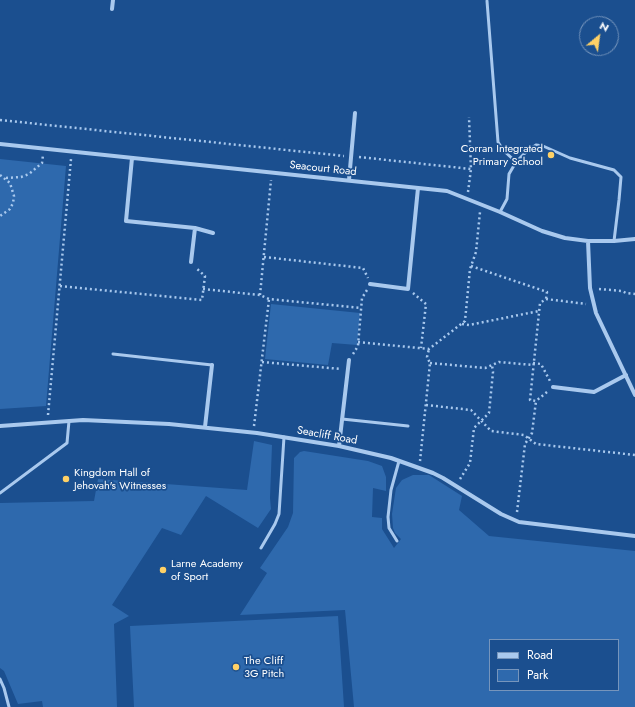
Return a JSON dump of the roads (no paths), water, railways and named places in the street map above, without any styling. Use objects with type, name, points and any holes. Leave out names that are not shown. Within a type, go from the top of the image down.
[{"type":"street","points":[[112,8],[113,0]]},
{"type":"street","points":[[349,180],[355,113]]},
{"type":"street","name":"Seacourt Road","points":[[0,144],[447,191],[467,198],[542,231],[565,238],[588,241],[635,239]]},
{"type":"street","points":[[132,158],[126,220],[195,228],[213,233]]},
{"type":"street","points":[[370,284],[408,289],[418,188]]},
{"type":"street","points":[[191,262],[195,228]]},
{"type":"street","points":[[588,241],[590,288],[594,305],[601,324],[635,395]]},
{"type":"street","points":[[339,446],[349,360]]},
{"type":"street","points":[[205,427],[212,365]]},
{"type":"street","points":[[553,387],[594,392],[626,375]]},
{"type":"street","name":"Seacliff Road","points":[[0,426],[83,420],[127,422],[254,432],[339,446],[399,461],[420,468],[443,478],[501,514],[527,524],[635,536]]},
{"type":"lane","points":[[487,1],[498,142],[503,150],[516,162]]},
{"type":"lane","points":[[500,212],[506,200],[509,174],[516,162],[536,145],[543,146],[570,158],[614,170],[620,176],[619,200],[614,241]]},
{"type":"lane","points":[[113,354],[212,365]]},
{"type":"lane","points":[[342,419],[408,426]]},
{"type":"lane","points":[[0,493],[66,443],[69,421]]},
{"type":"lane","points":[[261,548],[280,514],[284,437]]},
{"type":"lane","points":[[397,541],[389,528],[388,517],[391,490],[399,461]]},
{"type":"lane","points":[[0,679],[9,707]]},
{"type":"place","name":"Corran Integrated Primary School","points":[[551,155]]},
{"type":"place","name":"Kingdom Hall of Jehovah's Witnesses","points":[[66,479]]},
{"type":"place","name":"Larne Academy of Sport","points":[[163,570]]},
{"type":"place","name":"The Cliff 3G Pitch","points":[[236,667]]}]
